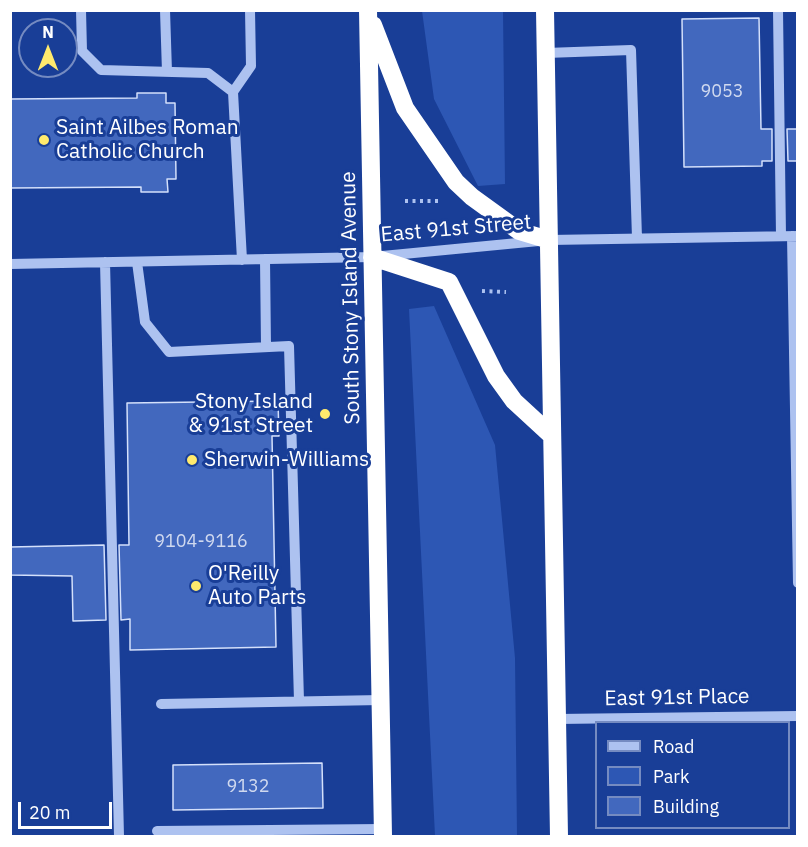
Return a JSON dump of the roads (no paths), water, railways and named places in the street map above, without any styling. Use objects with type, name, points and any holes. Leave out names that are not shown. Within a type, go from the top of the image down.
[{"type":"highway","points":[[545,10],[559,837]]},
{"type":"highway","points":[[369,13],[405,108],[456,182],[472,197],[519,231],[549,240]]},
{"type":"highway","name":"South Stony Island Avenue","points":[[369,13],[383,833]]},
{"type":"highway","points":[[372,257],[449,282],[496,376],[514,401],[552,436]]},
{"type":"street","points":[[81,10],[82,51],[101,70],[207,73],[233,92]]},
{"type":"street","points":[[165,10],[167,72]]},
{"type":"street","points":[[242,260],[233,92],[251,66],[250,10]]},
{"type":"street","points":[[778,10],[790,236],[798,583]]},
{"type":"street","points":[[546,54],[631,50],[637,238]]},
{"type":"street","name":"East 91st Street","points":[[10,264],[372,257],[549,240],[790,236]]},
{"type":"street","points":[[265,259],[267,347]]},
{"type":"street","points":[[105,262],[118,837]]},
{"type":"street","points":[[137,262],[145,322],[170,352],[290,346],[299,701]]},
{"type":"street","points":[[161,704],[381,700]]},
{"type":"street","name":"East 91st Place","points":[[557,719],[798,716]]},
{"type":"street","points":[[157,831],[383,833]]},
{"type":"place","name":"Saint Ailbes Roman Catholic Church","points":[[44,140]]},
{"type":"place","name":"Stony Island & 91st Street","points":[[325,414]]},
{"type":"place","name":"Sherwin-Williams","points":[[192,460]]},
{"type":"place","name":"O'Reilly Auto Parts","points":[[196,586]]}]
